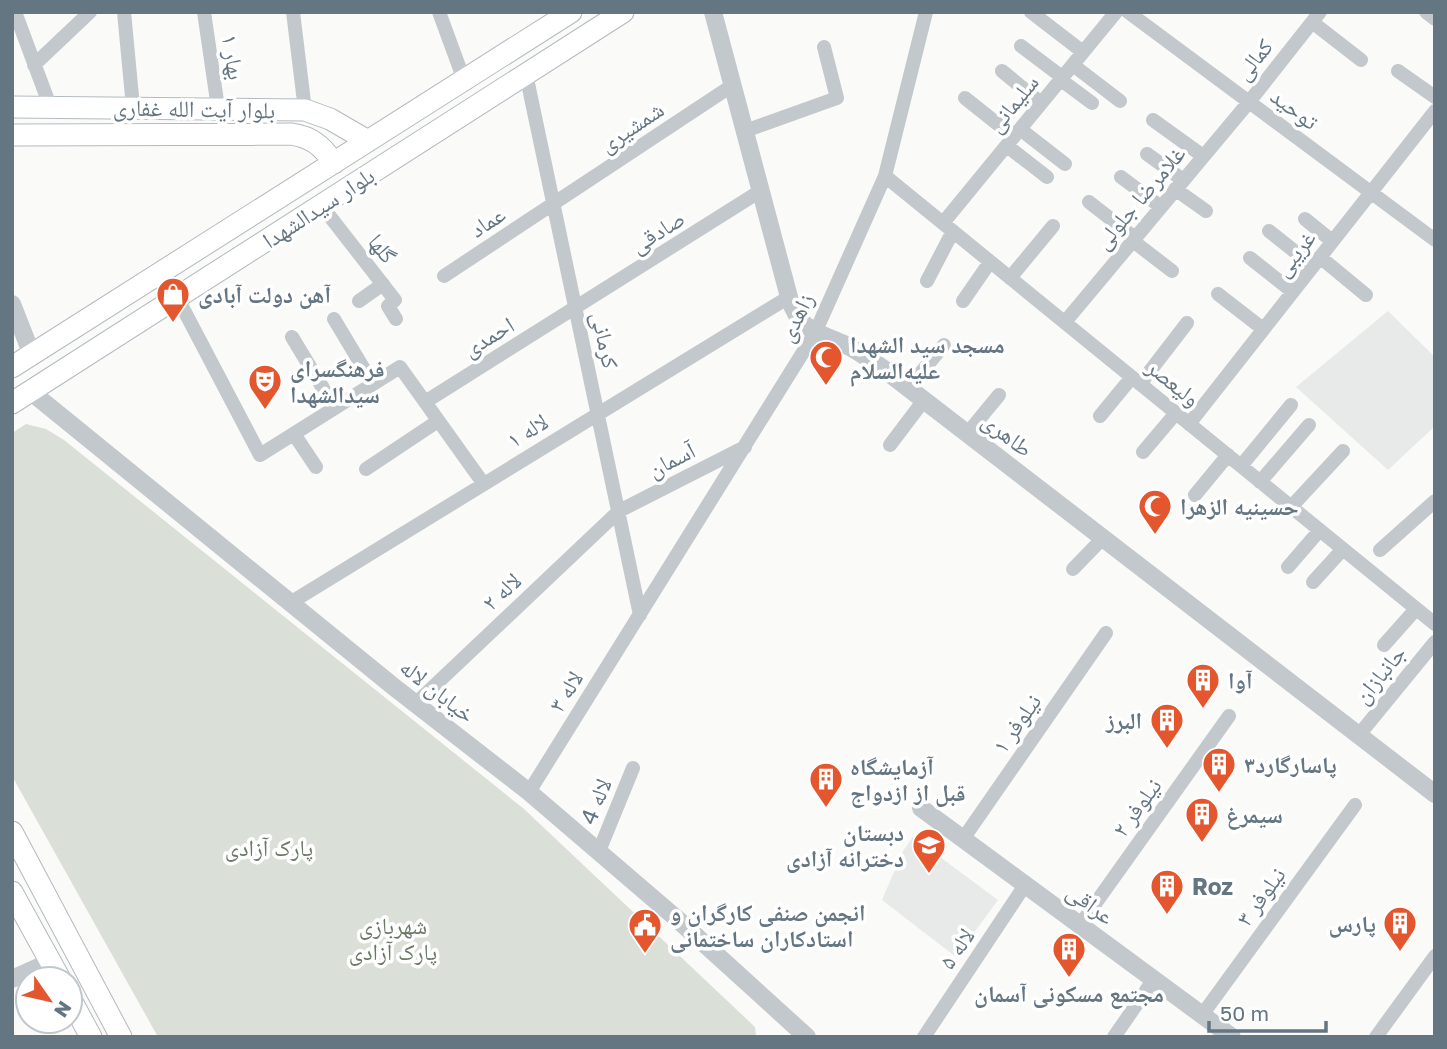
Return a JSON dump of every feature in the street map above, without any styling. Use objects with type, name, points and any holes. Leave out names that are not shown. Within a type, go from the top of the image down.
[{"type":"main road","name":"بلوار سیدالشهدا","points":[[21,397],[623,12]]},
{"type":"main road","name":"بلوار سیدالشهدا","points":[[12,367],[464,80],[561,15]]},
{"type":"main road","points":[[464,80],[474,108]]},
{"type":"main road","name":"بلوار آیت الله غفاری","points":[[12,107],[305,110],[330,119],[368,141]]},
{"type":"main road","points":[[218,108],[218,134]]},
{"type":"main road","name":"بلوار آیت الله غفاری","points":[[12,135],[291,134],[317,142],[334,163]]},
{"type":"main road","points":[[12,832],[121,1037]]},
{"type":"main road","points":[[12,892],[52,965]]},
{"type":"street","points":[[15,12],[50,106]]},
{"type":"street","points":[[34,65],[90,12]]},
{"type":"street","points":[[124,12],[134,107]]},
{"type":"street","name":"بهار ۱","points":[[204,12],[218,108]]},
{"type":"street","points":[[293,12],[305,110]]},
{"type":"street","points":[[439,12],[464,80]]},
{"type":"street","name":"طاهری","points":[[713,12],[789,297],[794,313],[800,321],[815,333],[864,355],[1435,794]]},
{"type":"street","name":"زاهدی","points":[[640,615],[815,333],[885,176],[926,12]]},
{"type":"street","points":[[1031,12],[1083,52]]},
{"type":"street","name":"سلیمانی","points":[[927,281],[948,227],[1014,137],[1116,12]]},
{"type":"street","name":"توحید","points":[[1128,12],[1435,240]]},
{"type":"street","points":[[1426,12],[1435,19]]},
{"type":"street","points":[[1316,17],[1361,60]]},
{"type":"street","name":"کمالی","points":[[1249,102],[1316,17]]},
{"type":"street","points":[[1021,46],[1092,103]]},
{"type":"street","points":[[746,131],[837,98],[824,47]]},
{"type":"street","points":[[1073,65],[1120,101]]},
{"type":"street","points":[[1002,71],[1041,103]]},
{"type":"street","points":[[1398,71],[1435,97]]},
{"type":"street","name":"کرمانی","points":[[526,74],[640,615]]},
{"type":"street","name":"شمشیری","points":[[554,205],[733,85]]},
{"type":"street","points":[[965,98],[1014,137],[1065,164]]},
{"type":"street","name":"غلامرضا جلولی","points":[[1065,322],[1249,102]]},
{"type":"street","name":"غریبی","points":[[1189,424],[1435,111]]},
{"type":"street","points":[[1153,120],[1203,156]]},
{"type":"street","points":[[1014,137],[1047,177]]},
{"type":"street","points":[[1147,154],[1206,211]]},
{"type":"street","name":"ولیعصر","points":[[885,176],[1435,624]]},
{"type":"street","points":[[1121,177],[1161,207]]},
{"type":"street","name":"صادقی","points":[[576,309],[762,190]]},
{"type":"street","points":[[1089,202],[1172,271]]},
{"type":"street","name":"گلها","points":[[321,205],[395,300],[388,306],[396,319]]},
{"type":"street","name":"عماد","points":[[444,276],[554,205]]},
{"type":"street","points":[[1305,219],[1332,242]]},
{"type":"street","points":[[1010,278],[1053,226]]},
{"type":"street","points":[[1269,231],[1366,295]]},
{"type":"street","points":[[1250,258],[1293,292]]},
{"type":"street","points":[[963,301],[990,261]]},
{"type":"street","points":[[359,301],[383,284]]},
{"type":"street","points":[[1218,294],[1263,329]]},
{"type":"street","points":[[177,297],[260,456],[400,368],[483,484]]},
{"type":"street","name":"لاله ۱","points":[[290,603],[789,297]]},
{"type":"street","points":[[12,304],[32,355]]},
{"type":"street","name":"احمدی","points":[[425,402],[576,309]]},
{"type":"street","points":[[334,319],[373,384]]},
{"type":"street","points":[[1100,416],[1186,323]]},
{"type":"street","points":[[292,337],[335,408]]},
{"type":"street","points":[[908,388],[944,345]]},
{"type":"street","points":[[967,433],[999,395]]},
{"type":"street","name":"خیابان لاله","points":[[21,397],[290,603],[529,792],[807,1037]]},
{"type":"street","points":[[890,444],[923,400]]},
{"type":"street","points":[[1241,466],[1291,405]]},
{"type":"street","points":[[1143,452],[1176,413]]},
{"type":"street","points":[[366,469],[438,421]]},
{"type":"street","points":[[1260,482],[1310,425]]},
{"type":"street","points":[[294,434],[316,467]]},
{"type":"street","name":"آسمان","points":[[618,512],[745,447]]},
{"type":"street","points":[[1291,507],[1343,451]]},
{"type":"street","points":[[1195,495],[1228,455]]},
{"type":"street","points":[[1380,550],[1435,501]]},
{"type":"street","name":"لاله ۲","points":[[415,704],[618,512]]},
{"type":"street","points":[[1288,566],[1320,530]]},
{"type":"street","points":[[1073,569],[1103,538]]},
{"type":"street","points":[[1313,582],[1343,549]]},
{"type":"street","points":[[1384,645],[1416,609]]},
{"type":"street","name":"لاله ۳","points":[[529,792],[640,615]]},
{"type":"street","name":"نیلوفر ۱","points":[[963,839],[1107,633]]},
{"type":"street","name":"جانبازان","points":[[1358,736],[1435,642]]},
{"type":"street","name":"نیلوفر ۲","points":[[1080,925],[1230,716]]},
{"type":"street","name":"لاله 4","points":[[599,851],[634,768]]},
{"type":"street","name":"نیلوفر ۳","points":[[1202,1015],[1355,804]]},
{"type":"street","name":"عراقی","points":[[921,808],[1232,1037]]},
{"type":"street","name":"لاله ۵","points":[[924,1037],[1026,885]]},
{"type":"street","points":[[1376,1037],[1435,956]]},
{"type":"street","points":[[1114,1037],[1154,979]]},
{"type":"shaded area","points":[[1388,311],[1435,357],[1435,426],[1388,470],[1296,387]]},
{"type":"shaded area","name":"دبستان دخترانه آزادی","points":[[913,837],[998,900],[956,957],[882,900],[903,851]]},
{"type":"green space","name":"پارک آزادی","points":[[26,424],[46,429],[64,440],[524,809],[755,1027],[756,1037],[158,1037],[12,776],[12,433]]},
{"type":"place","name":"آهن دولت آبادی","points":[[173,324]]},
{"type":"place","name":"مسجد سید الشهدا علیه‌السلام","points":[[826,387]]},
{"type":"place","name":"فرهنگسرای سیدالشهدا","points":[[265,411]]},
{"type":"place","name":"حسینیه الزهرا","points":[[1155,536]]},
{"type":"place","name":"آوا","points":[[1203,710]]},
{"type":"place","name":"البرز","points":[[1167,750]]},
{"type":"place","name":"پاسارگارد۳","points":[[1219,794]]},
{"type":"place","name":"آزمایشگاه قبل از ازدواج","points":[[826,809]]},
{"type":"place","name":"سیمرغ","points":[[1202,844]]},
{"type":"place","name":"دبستان دخترانه آزادی","points":[[929,875]]},
{"type":"place","name":"Roz","points":[[1167,916]]},
{"type":"place","name":"پارس","points":[[1400,953]]},
{"type":"place","name":"انجمن صنفی کارگران و استادکاران ساختمانی","points":[[645,955]]},
{"type":"place","name":"مجتمع مسکونی آسمان","points":[[1069,979]]},
{"type":"park label","name":"شهربازی پارک آزادی","points":[[393,938]]}]
